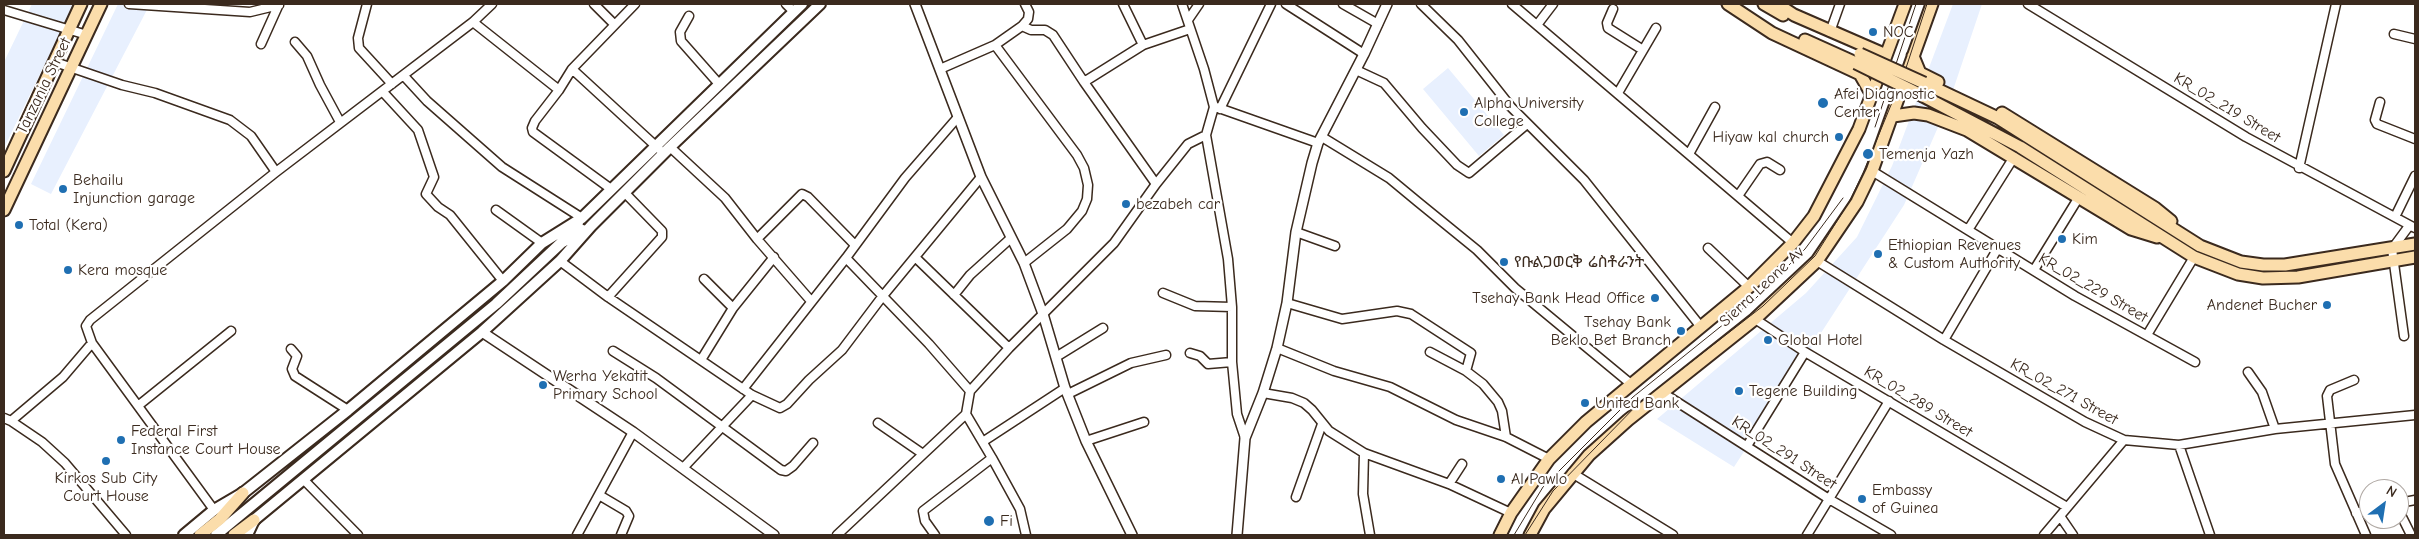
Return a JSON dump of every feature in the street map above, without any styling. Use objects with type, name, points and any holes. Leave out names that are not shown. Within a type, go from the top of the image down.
[{"type":"main road","name":"Tanzania Street","points":[[4,171],[81,4]]},
{"type":"main road","name":"Tanzania Street","points":[[4,210],[37,136],[102,4]]},
{"type":"main road","points":[[216,535],[496,304],[561,243],[582,218],[718,84],[790,8],[802,4]]},
{"type":"main road","points":[[234,535],[482,332],[560,261],[591,226],[667,150],[820,4]]},
{"type":"main road","points":[[1728,4],[1772,33],[1860,74],[1872,95]]},
{"type":"main road","points":[[1741,4],[1775,26],[1924,83],[1998,118],[2200,246],[2226,256],[2263,265],[2312,262],[2415,244]]},
{"type":"main road","points":[[1764,4],[1922,96],[2020,148],[2194,257],[2238,274],[2263,278],[2298,277],[2415,257]]},
{"type":"main road","points":[[1777,4],[1794,15],[1886,56]]},
{"type":"main road","name":"Sierra Leone Av","points":[[1500,535],[1511,513],[1549,459],[1586,422],[1749,287],[1793,243],[1814,216],[1831,188],[1860,129],[1905,4]]},
{"type":"main road","name":"Sierra Leone Av","points":[[1530,535],[1544,509],[1572,473],[1607,438],[1755,320],[1817,261],[1857,202],[1872,170],[1932,4]]},
{"type":"main road","points":[[1913,56],[1920,73],[2014,120],[2155,208],[2166,216],[2179,233]]},
{"type":"main road","points":[[1893,116],[1928,115],[1977,135],[2131,229],[2163,238]]},
{"type":"main road","points":[[184,535],[214,510],[243,493],[348,410],[503,281],[542,243],[582,218]]},
{"type":"main road","points":[[561,243],[591,226]]},
{"type":"main road","points":[[200,535],[220,519],[243,493]]},
{"type":"main road","points":[[247,535],[254,520]]},
{"type":"street","points":[[129,4],[250,12],[279,4]]},
{"type":"street","points":[[260,44],[279,4]]},
{"type":"street","points":[[367,4],[358,38],[359,48],[392,84]]},
{"type":"street","points":[[214,510],[92,343],[86,326],[90,320],[276,172],[474,22],[492,4]]},
{"type":"street","points":[[594,4],[614,24]]},
{"type":"street","points":[[611,189],[533,132],[532,128],[535,121],[560,90],[572,69],[635,4]]},
{"type":"street","points":[[915,4],[982,176],[1024,263],[1043,314],[1066,391],[1086,441],[1132,535]]},
{"type":"street","points":[[940,69],[995,45],[1022,26],[1029,12],[1026,4]]},
{"type":"street","points":[[1123,4],[1143,46]]},
{"type":"street","points":[[1182,4],[1217,108]]},
{"type":"street","points":[[1188,20],[1199,4]]},
{"type":"street","points":[[1245,438],[1237,414],[1232,362],[1232,307],[1228,258],[1206,134],[1217,108],[1271,4]]},
{"type":"street","points":[[1286,4],[1364,54]]},
{"type":"street","points":[[1343,4],[1378,24]]},
{"type":"street","points":[[1237,535],[1245,438],[1263,393],[1277,348],[1287,303],[1296,232],[1320,140],[1387,4]]},
{"type":"street","points":[[1421,4],[1458,40],[1527,124],[1584,180],[1700,327]]},
{"type":"street","points":[[1512,4],[1793,243]]},
{"type":"street","points":[[1537,25],[1553,4]]},
{"type":"street","points":[[1830,32],[1840,4]]},
{"type":"street","name":"KR_02_219 Street","points":[[2028,4],[2299,168],[2412,227]]},
{"type":"street","points":[[2299,168],[2336,4]]},
{"type":"street","points":[[1613,9],[1608,28],[1643,50]]},
{"type":"street","points":[[4,10],[87,35]]},
{"type":"street","points":[[689,16],[680,32],[681,41],[718,84]]},
{"type":"street","points":[[474,22],[560,90]]},
{"type":"street","points":[[1022,26],[1032,30],[1045,30],[1053,35],[1156,184]]},
{"type":"street","points":[[1618,94],[1656,28]]},
{"type":"street","points":[[1084,82],[1143,46],[1190,29]]},
{"type":"street","points":[[2394,34],[2415,39]]},
{"type":"street","points":[[295,42],[307,56],[340,122]]},
{"type":"street","points":[[995,45],[1077,155],[1084,168],[1088,185],[1087,199],[1082,210],[1072,223],[1024,263]]},
{"type":"street","points":[[55,62],[122,85],[155,93],[230,120],[251,136],[276,172]]},
{"type":"street","points":[[572,69],[655,145],[667,150],[724,198],[811,301]]},
{"type":"street","points":[[1356,70],[1384,83],[1434,140],[1457,164],[1469,173],[1527,124]]},
{"type":"street","points":[[404,76],[427,101],[502,167],[582,218]]},
{"type":"street","points":[[383,92],[418,130],[434,177],[426,194],[438,207],[450,215],[503,281]]},
{"type":"street","points":[[2380,102],[2375,120],[2376,124],[2415,139]]},
{"type":"street","points":[[1689,154],[1715,107]]},
{"type":"street","points":[[1217,108],[1320,140],[1359,159],[1403,190],[1477,250],[1516,288],[1631,384]]},
{"type":"street","points":[[743,389],[846,258],[854,244],[910,172],[958,117]]},
{"type":"street","points":[[837,535],[966,414],[970,391],[1009,348],[1114,243],[1156,184],[1188,144],[1206,134]]},
{"type":"street","points":[[1968,230],[2014,157]]},
{"type":"street","points":[[1738,196],[1760,164],[1768,162],[1780,170]]},
{"type":"street","name":"KR_02_229 Street","points":[[1872,170],[2034,270],[2195,362]]},
{"type":"street","points":[[560,261],[608,298],[752,396],[780,408],[787,404],[809,380],[842,350],[882,297],[982,176]]},
{"type":"street","points":[[2395,217],[2415,176]]},
{"type":"street","points":[[608,298],[662,237],[662,231],[625,193]]},
{"type":"street","points":[[757,239],[802,194],[808,197],[854,244]]},
{"type":"street","points":[[2034,270],[2079,197]]},
{"type":"street","points":[[496,210],[542,243]]},
{"type":"street","points":[[2404,336],[2392,248],[2412,227]]},
{"type":"street","points":[[1296,232],[1335,246]]},
{"type":"street","points":[[954,294],[970,276],[1011,238]]},
{"type":"street","points":[[1708,248],[1749,287]]},
{"type":"street","points":[[1944,340],[1998,248]]},
{"type":"street","points":[[700,360],[733,308],[774,257]]},
{"type":"street","points":[[2147,335],[2194,257]]},
{"type":"street","points":[[846,258],[970,391]]},
{"type":"street","points":[[916,258],[1009,348]]},
{"type":"street","name":"KR_02_271 Street","points":[[1817,261],[1944,340],[2085,422],[2124,440],[2180,445],[2274,429],[2415,415]]},
{"type":"street","points":[[704,279],[733,308]]},
{"type":"street","points":[[1162,293],[1204,308],[1232,307]]},
{"type":"street","points":[[1287,303],[1342,319],[1404,311],[1468,349],[1472,357],[1466,371]]},
{"type":"street","name":"KR_02_289 Street","points":[[1755,320],[1805,352],[2067,507]]},
{"type":"street","points":[[1056,357],[1103,328]]},
{"type":"street","points":[[138,404],[231,331]]},
{"type":"street","points":[[482,332],[684,467],[774,535]]},
{"type":"street","points":[[92,343],[63,377],[8,419],[42,442],[65,463],[126,535]]},
{"type":"street","points":[[1277,348],[1334,371],[1390,387],[1476,429],[1506,437],[1549,459]]},
{"type":"street","points":[[291,349],[297,356],[292,369],[294,376],[348,410]]},
{"type":"street","points":[[613,350],[656,378],[781,470],[786,471],[793,466],[812,443]]},
{"type":"street","points":[[1430,352],[1466,371],[1483,384],[1498,402],[1502,411],[1506,437]]},
{"type":"street","points":[[1747,446],[1805,352]]},
{"type":"street","points":[[1190,353],[1200,356],[1208,364],[1232,362]]},
{"type":"street","points":[[984,441],[1066,391],[1132,363],[1166,355]]},
{"type":"street","points":[[2248,372],[2262,392],[2274,429]]},
{"type":"street","points":[[2354,380],[2328,392],[2329,423],[2335,464],[2366,535]]},
{"type":"street","name":"KR_02_291 Street","points":[[1663,392],[1829,499],[1891,535]]},
{"type":"street","points":[[1263,393],[1292,398],[1304,403],[1312,410],[1322,424],[1338,438],[1364,453],[1450,484],[1511,513]]},
{"type":"street","points":[[684,467],[752,396]]},
{"type":"street","points":[[1807,535],[1889,401]]},
{"type":"street","points":[[966,414],[984,441],[1020,509],[1026,535]]},
{"type":"street","points":[[1086,441],[1144,422]]},
{"type":"street","points":[[878,423],[923,454]]},
{"type":"street","points":[[1296,497],[1322,424]]},
{"type":"street","points":[[577,535],[633,432]]},
{"type":"street","points":[[2044,535],[2124,440]]},
{"type":"street","points":[[2180,445],[2210,535]]},
{"type":"street","points":[[1364,453],[1363,494],[1370,535]]},
{"type":"street","points":[[935,535],[924,521],[923,511],[992,458]]},
{"type":"street","points":[[1450,484],[1462,464]]},
{"type":"street","points":[[1572,473],[1673,535]]},
{"type":"street","points":[[303,479],[358,535]]},
{"type":"street","points":[[599,495],[626,511],[629,516],[621,535]]},
{"type":"street","points":[[2060,516],[2073,535]]},
{"type":"shaded area","points":[[32,4],[74,4],[4,148],[4,62]]},
{"type":"shaded area","points":[[118,4],[150,4],[51,194],[31,184]]},
{"type":"shaded area","points":[[1953,4],[1982,4],[1949,102],[1904,205],[1734,467],[1657,419],[1806,293],[1857,237],[1892,166]]},
{"type":"shaded area","name":"Alpha University College","points":[[1448,68],[1504,135],[1479,156],[1423,89]]},
{"type":"tram line","points":[[1875,127],[1916,4]]},
{"type":"tram line","points":[[1525,535],[1553,491],[1641,401],[1763,306],[1815,256],[1849,202],[1863,173],[1905,71],[1927,4]]},
{"type":"tram line","points":[[1514,535],[1543,487],[1633,397],[1755,299],[1805,249],[1843,198]]},
{"type":"place","name":"NOC","points":[[1873,32]]},
{"type":"place","name":"Afei Diagnostic Center","points":[[1823,103]]},
{"type":"place","name":"Alpha University College","points":[[1464,112]]},
{"type":"place","name":"Hiyaw kal church","points":[[1839,137]]},
{"type":"place","name":"Temenja Yazh","points":[[1868,154]]},
{"type":"place","name":"Behailu Injunction garage","points":[[63,189]]},
{"type":"place","name":"bezabeh car","points":[[1126,204]]},
{"type":"place","name":"Total (Kera)","points":[[19,225]]},
{"type":"place","name":"Kim","points":[[2062,239]]},
{"type":"place","name":"Ethiopian Revenues & Custom Authority","points":[[1878,254]]},
{"type":"place","name":"የቡልጋወርቅ ሬስቶራንት","points":[[1504,262]]},
{"type":"place","name":"Kera mosque","points":[[68,270]]},
{"type":"place","name":"Tsehay Bank Head Office","points":[[1655,298]]},
{"type":"place","name":"Andenet Bucher","points":[[2327,305]]},
{"type":"place","name":"Tsehay Bank Beklo Bet Branch","points":[[1681,331]]},
{"type":"place","name":"Global Hotel","points":[[1768,340]]},
{"type":"place","name":"Werha Yekatit Primary School","points":[[543,385]]},
{"type":"place","name":"Tegene Building","points":[[1739,391]]},
{"type":"place","name":"United Bank","points":[[1585,403]]},
{"type":"place","name":"Federal First Instance Court House","points":[[121,440]]},
{"type":"place","name":"Kirkos Sub City Court House","points":[[106,461]]},
{"type":"place","name":"Al Pawlo","points":[[1501,479]]},
{"type":"place","name":"Embassy of Guinea","points":[[1862,499]]},
{"type":"place","name":"Fi","points":[[989,521]]}]
